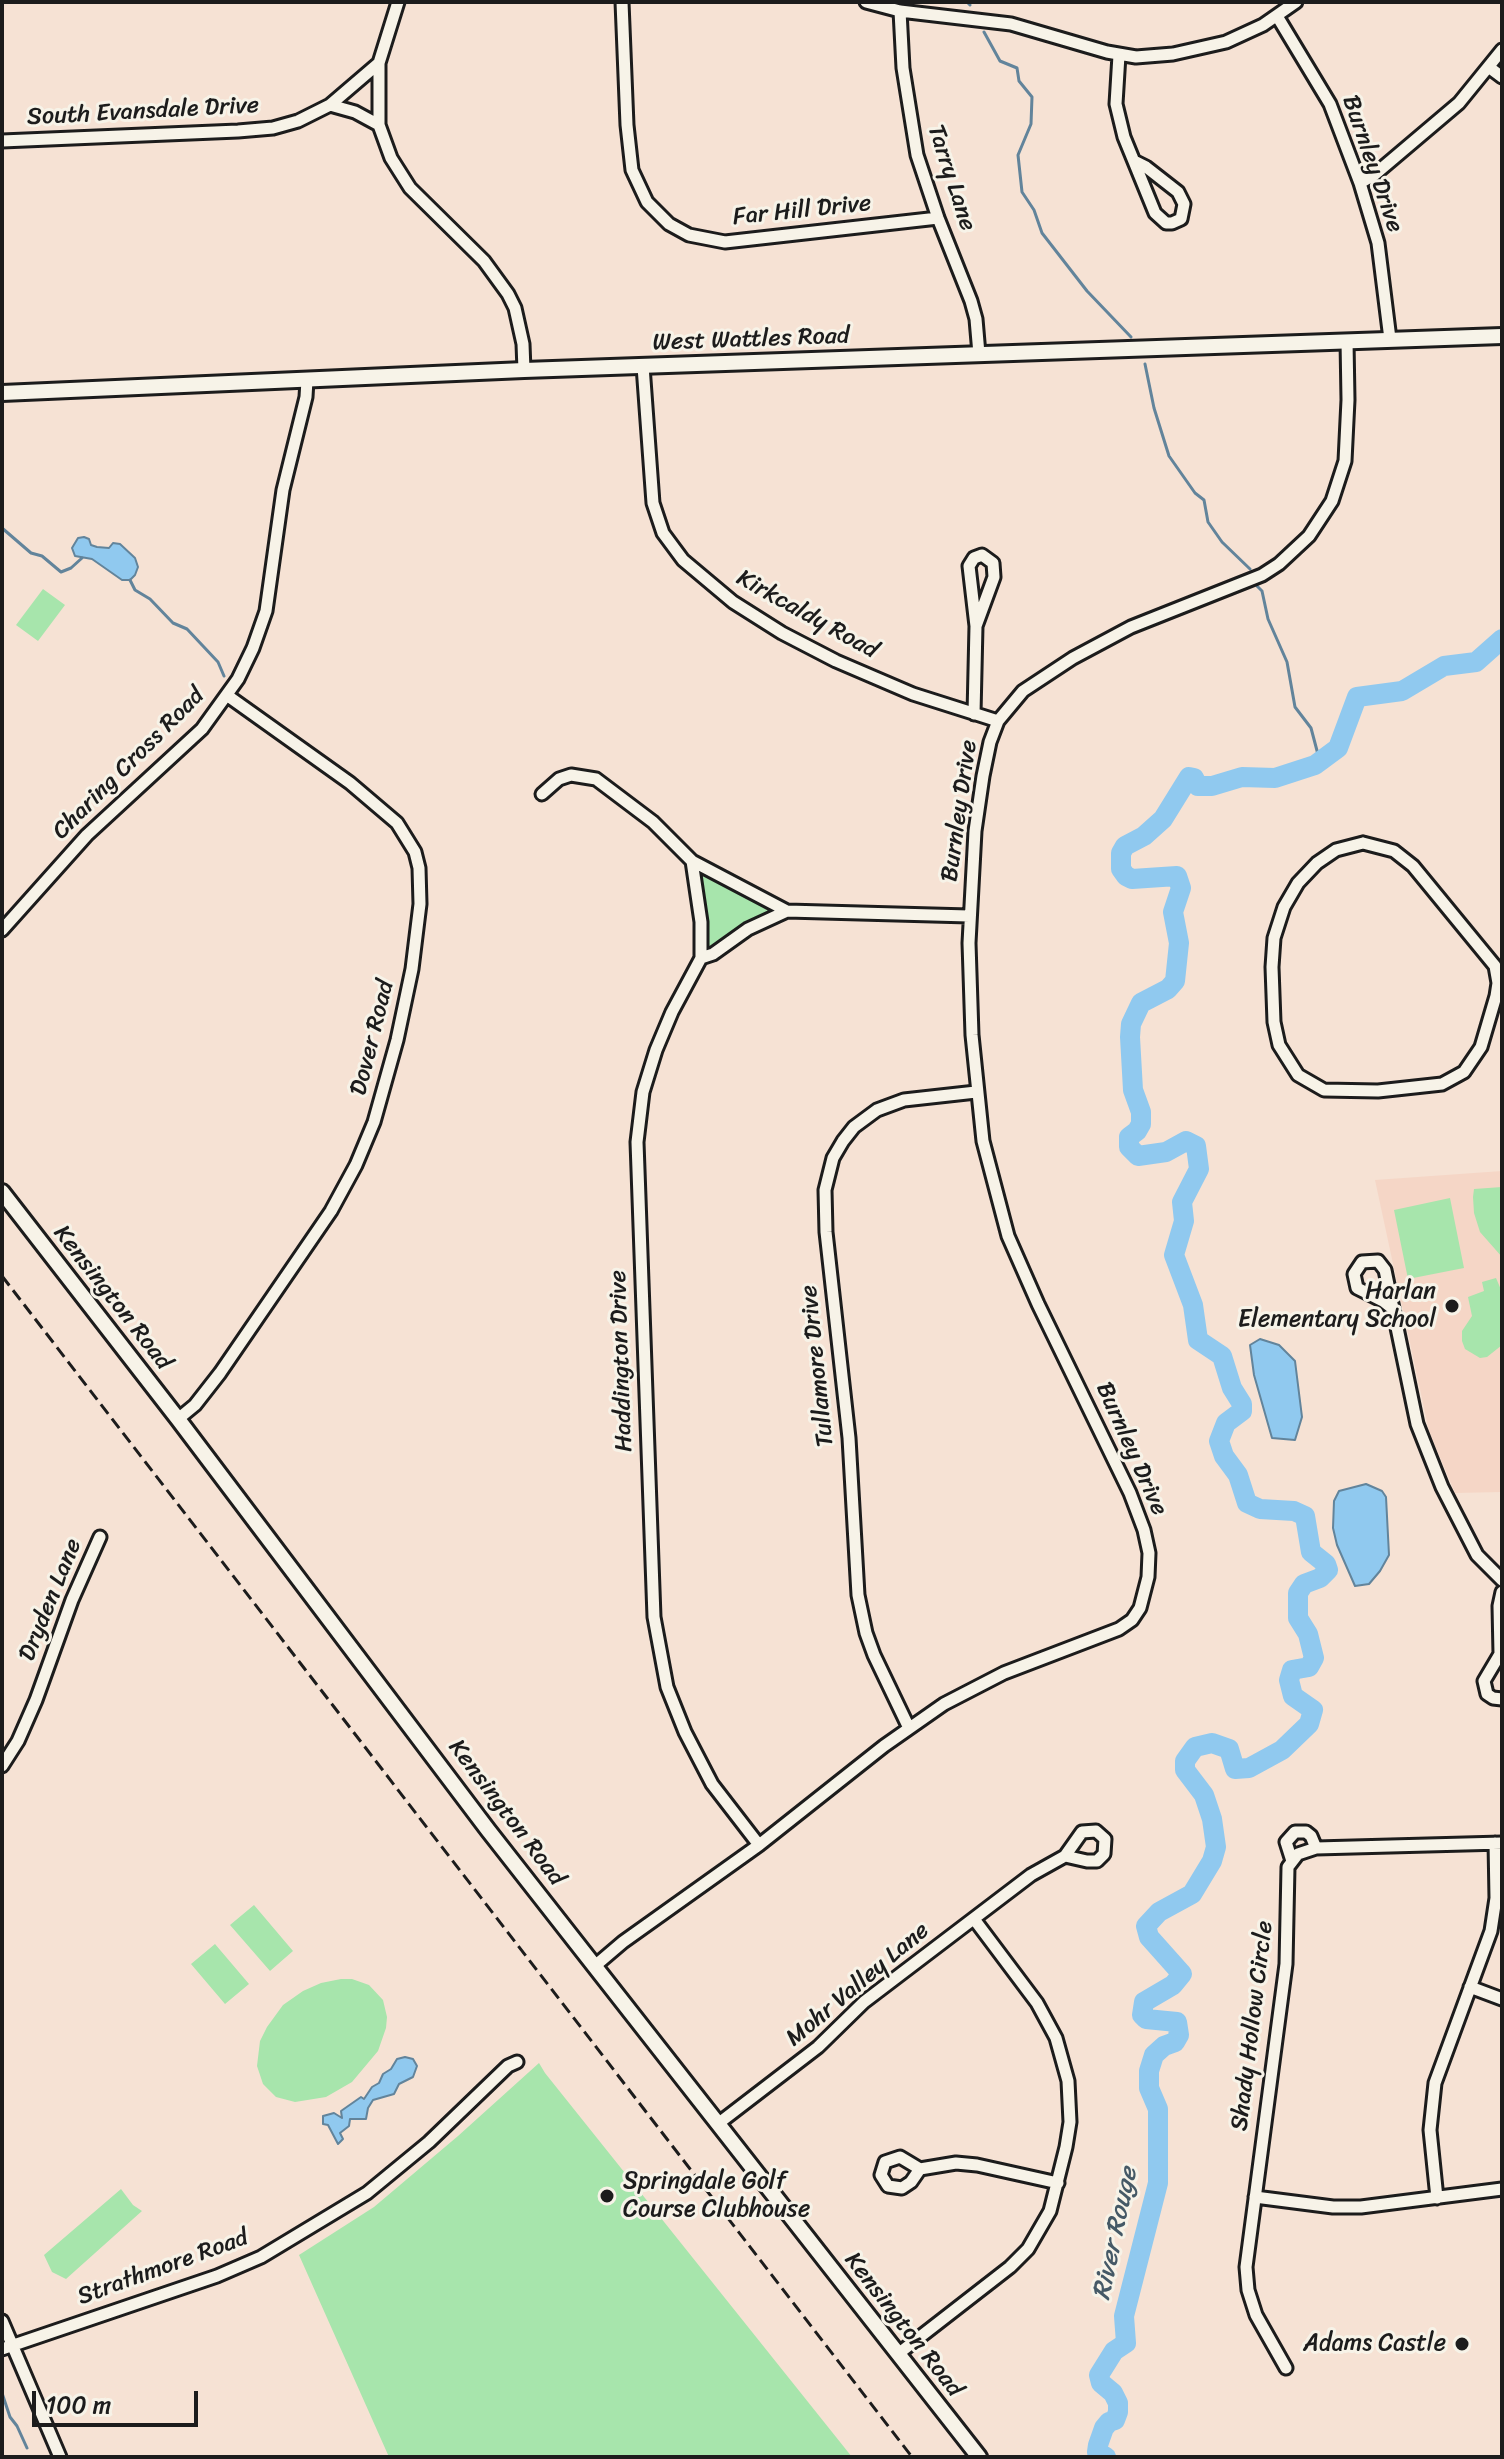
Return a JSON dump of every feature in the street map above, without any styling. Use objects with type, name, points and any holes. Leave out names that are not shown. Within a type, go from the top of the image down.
[{"type":"street","points":[[398,2],[379,63],[379,125],[391,158],[410,188],[500,281],[515,308],[523,344],[524,370]]},
{"type":"street","name":"Far Hill Drive","points":[[622,2],[632,170],[647,202],[669,224],[689,235],[725,242],[938,218]]},
{"type":"street","points":[[866,2],[900,11],[1011,24],[1119,55],[1155,56],[1190,51],[1237,37],[1296,2]]},
{"type":"street","name":"Tarry Lane","points":[[900,11],[903,68],[920,167],[971,301],[979,354]]},
{"type":"street","name":"Burnley Drive","points":[[1277,16],[1330,104],[1360,183],[1378,243],[1390,339]]},
{"type":"street","points":[[1360,183],[1374,175],[1459,103],[1502,50]]},
{"type":"street","points":[[1119,55],[1116,104],[1124,137],[1155,213],[1166,223],[1181,219],[1184,204],[1178,192],[1134,161]]},
{"type":"street","points":[[330,105],[379,63]]},
{"type":"street","points":[[1490,68],[1502,77]]},
{"type":"street","points":[[330,105],[355,112],[379,125]]},
{"type":"street","name":"South Evansdale Drive","points":[[2,141],[256,130],[289,124],[330,105]]},
{"type":"street","name":"West Wattles Road","points":[[2,393],[524,370],[1502,336]]},
{"type":"street","name":"Burnley Drive","points":[[596,1965],[944,1704],[1004,1673],[1119,1629],[1132,1620],[1140,1608],[1148,1577],[1149,1553],[1144,1530],[1130,1493],[1008,1236],[983,1141],[976,1092],[969,983],[969,916],[975,831],[983,776],[998,721],[1023,691],[1073,658],[1143,621],[1262,575],[1309,536],[1332,501],[1345,461],[1347,341]]},
{"type":"street","name":"Kirkcaldy Road","points":[[643,366],[653,503],[663,533],[683,560],[726,597],[801,643],[887,683],[974,714]]},
{"type":"street","name":"Charing Cross Road","points":[[2,930],[70,853],[192,738],[228,696],[253,648],[266,611],[283,490],[306,397],[307,380]]},
{"type":"street","points":[[974,714],[976,626],[969,566],[974,558],[982,555],[993,563],[994,577],[976,626]]},
{"type":"street","name":"Dover Road","points":[[178,1419],[195,1405],[220,1373],[331,1211],[356,1165],[374,1122],[392,1063],[410,984],[420,904],[419,868],[415,852],[397,823],[350,783],[228,696]]},
{"type":"street","name":"Burnley Drive","points":[[974,714],[998,721]]},
{"type":"street","points":[[542,794],[559,779],[571,775],[596,779],[653,822],[692,861],[787,911],[969,916]]},
{"type":"street","points":[[1355,844],[1372,844],[1394,851],[1404,858],[1498,965],[1496,996],[1481,1047],[1464,1072],[1442,1084],[1378,1091],[1324,1090],[1298,1075],[1279,1045],[1274,1022],[1272,967],[1278,923],[1289,895],[1298,883],[1317,863],[1336,850],[1355,844]]},
{"type":"street","name":"Haddington Drive","points":[[692,861],[701,922],[701,958],[662,1034],[639,1114],[638,1201],[654,1617],[667,1687],[685,1732],[712,1784],[759,1845]]},
{"type":"street","points":[[701,958],[713,954],[748,929],[787,911]]},
{"type":"street","name":"Tullamore Drive","points":[[909,1728],[881,1673],[859,1604],[849,1438],[826,1232],[825,1190],[833,1158],[843,1141],[854,1127],[877,1110],[904,1100],[976,1092]]},
{"type":"street","name":"Kensington Road","points":[[2,1192],[178,1419],[488,1830],[979,2457]]},
{"type":"street","points":[[1393,1309],[1357,1288],[1354,1274],[1362,1262],[1372,1260],[1382,1264],[1393,1309],[1421,1439],[1469,1541],[1485,1565],[1502,1580]]},
{"type":"street","name":"Dryden Lane","points":[[2,1766],[18,1741],[36,1700],[72,1600],[100,1537]]},
{"type":"street","points":[[1502,1592],[1499,1617],[1501,1655],[1484,1681],[1487,1694],[1502,1699]]},
{"type":"street","name":"Shady Hollow Circle","points":[[1286,2368],[1260,2323],[1248,2290],[1246,2267],[1286,1964],[1289,1915],[1286,1878],[1292,1861],[1286,1842],[1295,1832],[1306,1832],[1316,1848]]},
{"type":"street","points":[[1292,1861],[1308,1849],[1316,1848],[1498,1843],[1494,1917],[1487,1945],[1435,2083],[1430,2130],[1437,2198]]},
{"type":"street","name":"Mohr Valley Lane","points":[[719,2123],[818,2047],[852,2012],[1031,1875],[1065,1856]]},
{"type":"street","points":[[898,2354],[1021,2257],[1042,2228],[1058,2183],[1070,2122],[1064,2061],[1049,2021],[974,1919]]},
{"type":"street","points":[[1470,1987],[1502,1999]]},
{"type":"street","name":"Strathmore Road","points":[[7,2347],[217,2276],[261,2257],[339,2212],[378,2185],[508,2066],[517,2062]]},
{"type":"street","points":[[920,2169],[956,2163],[977,2165],[1058,2183]]},
{"type":"street","points":[[1255,2197],[1349,2207],[1502,2189]]},
{"type":"street","points":[[2,2321],[7,2347],[60,2457]]},
{"type":"shaded area","name":"Harlan Elementary School","points":[[1502,1171],[1502,1492],[1455,1493],[1429,1431],[1375,1180]]},
{"type":"green space","points":[[43,589],[65,605],[38,641],[16,625]]},
{"type":"green space","points":[[702,873],[708,873],[771,907],[771,910],[708,948]]},
{"type":"green space","points":[[1502,1187],[1502,1257],[1480,1232],[1473,1197],[1474,1189]]},
{"type":"green space","points":[[1450,1198],[1464,1268],[1408,1279],[1394,1210]]},
{"type":"green space","points":[[1496,1278],[1502,1292],[1502,1345],[1487,1357],[1480,1358],[1465,1349],[1462,1341],[1462,1331],[1472,1316],[1468,1297],[1484,1291],[1482,1282]]},
{"type":"green space","points":[[254,1905],[293,1951],[270,1971],[230,1925]]},
{"type":"green space","points":[[215,1944],[249,1984],[225,2004],[191,1964]]},
{"type":"green space","points":[[341,1979],[369,1985],[383,2000],[386,2028],[378,2051],[352,2082],[326,2097],[295,2102],[276,2097],[263,2084],[257,2066],[260,2041],[267,2027],[283,2005],[303,1991]]},
{"type":"green space","points":[[539,2063],[852,2457],[389,2457],[299,2255],[374,2207]]},
{"type":"green space","points":[[121,2189],[142,2211],[66,2279],[52,2272],[44,2255]]},
{"type":"water","points":[[84,537],[97,547],[109,548],[113,543],[120,544],[135,558],[138,567],[135,575],[130,580],[122,580],[92,559],[75,556],[72,548],[78,538]]},
{"type":"water","points":[[1260,1339],[1279,1345],[1295,1361],[1302,1417],[1295,1440],[1272,1438],[1254,1375],[1250,1345]]},
{"type":"water","points":[[1366,1484],[1382,1491],[1386,1497],[1389,1555],[1369,1584],[1355,1586],[1337,1545],[1333,1528],[1334,1501],[1339,1491]]},
{"type":"water","points":[[397,2059],[413,2059],[417,2066],[413,2077],[399,2084],[394,2094],[373,2100],[366,2119],[350,2119],[349,2126],[340,2133],[343,2139],[338,2144],[328,2125],[323,2124],[323,2116],[334,2113],[342,2118],[341,2111],[361,2097],[364,2099]]},
{"type":"waterway","points":[[967,2],[970,5]]},
{"type":"waterway","points":[[984,32],[1000,61],[1017,68],[1019,81],[1032,97],[1031,124],[1018,155],[1022,192],[1034,210],[1042,233],[1087,291],[1131,337]]},
{"type":"waterway","points":[[1145,364],[1169,456],[1195,493],[1204,500],[1208,522],[1222,542],[1250,569]]},
{"type":"waterway","points":[[2,528],[31,553],[42,556],[61,572],[82,558]]},
{"type":"waterway","points":[[130,580],[135,590],[150,599],[173,623],[187,629],[218,662],[224,676]]},
{"type":"waterway","points":[[1257,586],[1262,591],[1268,619],[1287,662],[1295,707],[1311,728],[1320,762]]},
{"type":"waterway","name":"River Rouge","points":[[1106,2457],[1097,2452],[1098,2445],[1104,2428],[1115,2420],[1118,2403],[1113,2393],[1101,2383],[1099,2375],[1114,2351],[1126,2343],[1124,2316],[1158,2183],[1158,2109],[1149,2088],[1149,2071],[1154,2055],[1175,2042],[1179,2035],[1177,2022],[1146,2019],[1142,2015],[1144,2002],[1173,1985],[1182,1974],[1149,1937],[1146,1926],[1159,1912],[1192,1894],[1212,1861],[1216,1847],[1204,1795],[1185,1770],[1185,1761],[1195,1747],[1212,1743],[1229,1749],[1235,1769],[1249,1768],[1282,1750],[1309,1724],[1313,1710],[1293,1696],[1289,1680],[1292,1670],[1309,1667],[1314,1658],[1308,1634],[1298,1618],[1298,1593],[1304,1584],[1320,1578],[1328,1570],[1326,1564],[1311,1552],[1305,1516],[1294,1511],[1260,1509],[1247,1503],[1238,1475],[1224,1456],[1219,1441],[1226,1423],[1242,1411],[1242,1404],[1232,1388],[1222,1356],[1198,1340],[1193,1305],[1174,1255],[1184,1221],[1182,1202],[1199,1169],[1196,1146],[1186,1141],[1166,1152],[1138,1156],[1129,1147],[1129,1137],[1141,1124],[1141,1112],[1133,1090],[1131,1024],[1141,1003],[1168,989],[1175,981],[1179,943],[1173,912],[1181,888],[1177,876],[1132,879],[1126,876],[1121,869],[1121,853],[1125,846],[1144,836],[1163,819],[1189,777],[1194,778],[1198,786],[1212,786],[1242,777],[1275,778],[1315,765],[1338,748],[1357,697],[1402,691],[1444,666],[1476,662],[1502,639]]},
{"type":"waterway","points":[[2,2393],[10,2417],[27,2448]]},
{"type":"railway","points":[[2,1276],[912,2457]]},
{"type":"place","name":"Harlan Elementary School","points":[[1452,1306]]},
{"type":"place","name":"Springdale Golf Course Clubhouse","points":[[607,2196]]},
{"type":"place","name":"Adams Castle","points":[[1462,2344]]}]
